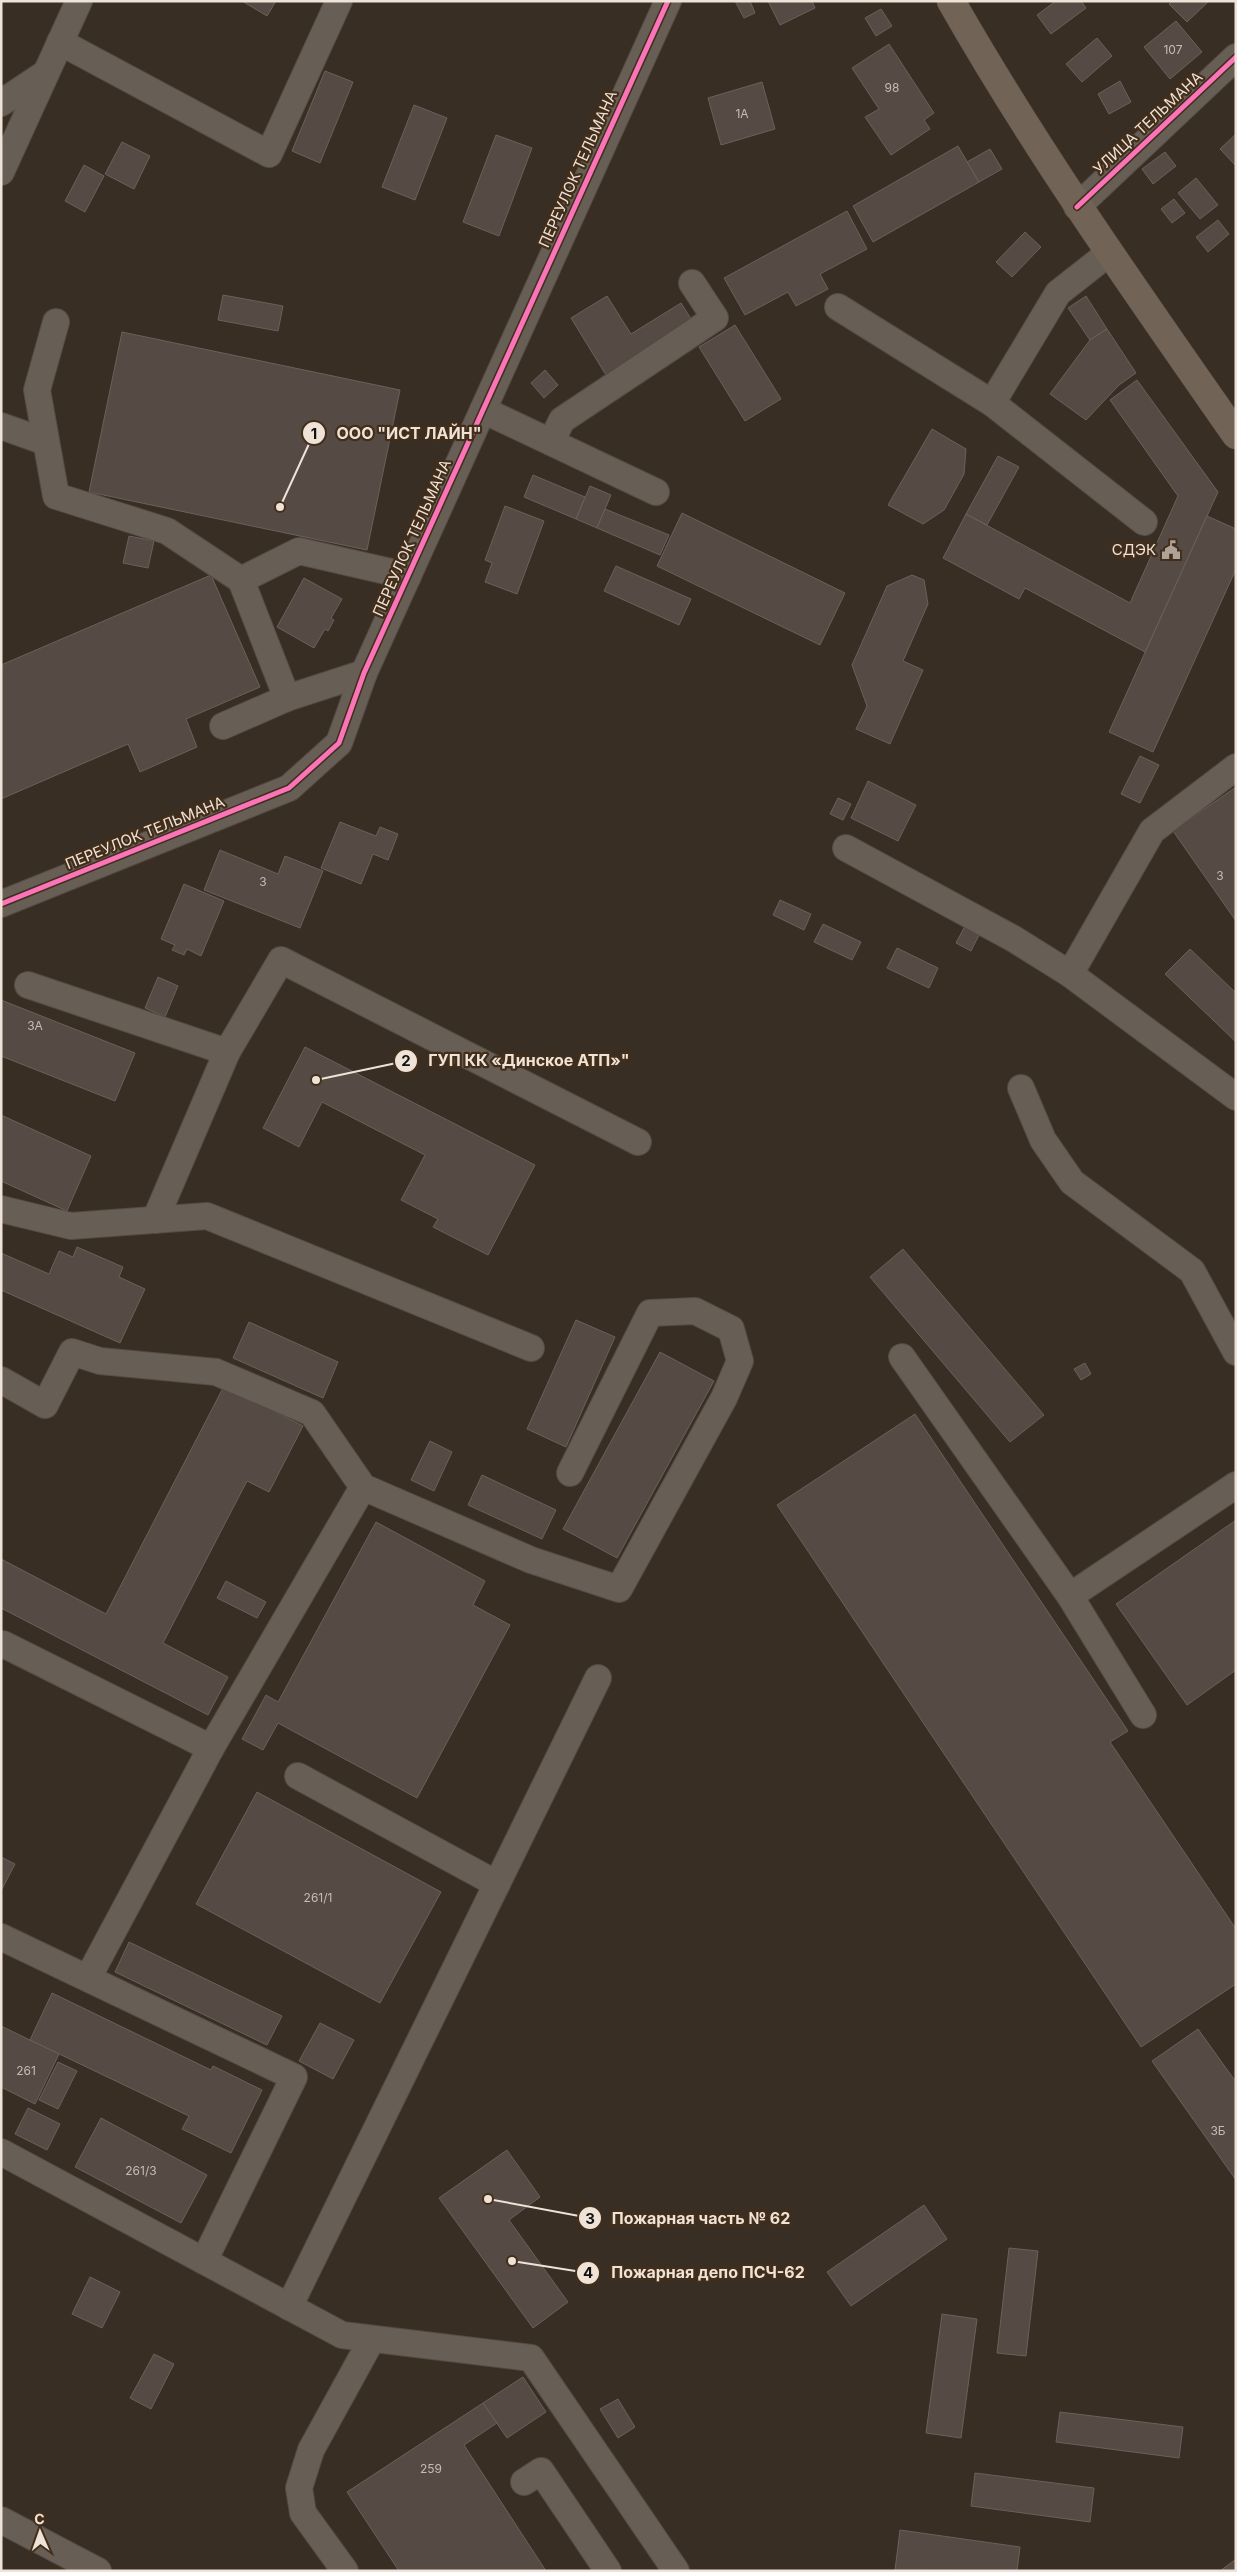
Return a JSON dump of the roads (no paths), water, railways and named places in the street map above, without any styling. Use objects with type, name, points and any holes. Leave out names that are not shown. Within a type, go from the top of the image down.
[{"type":"main road","points":[[951,1],[986,62],[1076,207],[1236,435]]},
{"type":"street","points":[[1,172],[79,1]]},
{"type":"street","points":[[60,42],[269,154],[339,1]]},
{"type":"street","name":"ПЕРЕУЛОК ТЕЛЬМАНА","points":[[1,904],[289,788],[340,743],[364,673],[668,1]]},
{"type":"street","name":"УЛИЦА ТЕЛЬМАНА","points":[[1076,207],[1236,58]]},
{"type":"street","points":[[1,103],[46,73]]},
{"type":"street","points":[[992,403],[1058,293],[1109,253]]},
{"type":"street","points":[[551,442],[562,420],[715,318],[692,283]]},
{"type":"street","points":[[838,307],[992,403],[1144,522]]},
{"type":"street","points":[[56,322],[37,390],[56,496],[167,530],[241,580],[288,698]]},
{"type":"street","points":[[483,410],[656,492]]},
{"type":"street","points":[[1,426],[46,442]]},
{"type":"street","points":[[241,580],[299,551],[408,576]]},
{"type":"street","points":[[223,726],[288,698],[364,673]]},
{"type":"street","points":[[1070,974],[1152,831],[1236,767]]},
{"type":"street","points":[[846,848],[1014,939],[1070,974],[1236,1097]]},
{"type":"street","points":[[154,1220],[227,1052],[281,960],[638,1142]]},
{"type":"street","points":[[28,985],[227,1052]]},
{"type":"street","points":[[1021,1088],[1043,1140],[1072,1182],[1192,1271],[1236,1352]]},
{"type":"street","points":[[1,1209],[71,1226],[207,1216],[531,1348]]},
{"type":"street","points":[[1,1380],[45,1405],[72,1352],[100,1362],[216,1372],[312,1413],[362,1487],[531,1560],[619,1589],[724,1398],[740,1361],[731,1329],[695,1311],[650,1313],[570,1473]]},
{"type":"street","points":[[902,1357],[1070,1596],[1143,1715]]},
{"type":"street","points":[[1070,1596],[1236,1485]]},
{"type":"street","points":[[88,1978],[211,1748],[362,1487]]},
{"type":"street","points":[[3,1644],[211,1748]]},
{"type":"street","points":[[289,2307],[598,1678]]},
{"type":"street","points":[[298,1776],[496,1884]]},
{"type":"street","points":[[1,1937],[294,2076],[204,2261]]},
{"type":"street","points":[[1,2152],[342,2335],[531,2358],[676,2571]]},
{"type":"street","points":[[345,2571],[303,2513],[299,2488],[311,2450],[372,2339]]},
{"type":"street","points":[[524,2482],[541,2471],[608,2571]]},
{"type":"street","points":[[1,2520],[98,2571]]},
{"type":"place","name":"ООО \"ИСТ ЛАЙН\"","points":[[280,507]]},
{"type":"place","name":"СДЭК","points":[[1171,550]]},
{"type":"place","name":"ГУП КК «Динское АТП»\"","points":[[316,1080]]},
{"type":"place","name":"Пожарная часть № 62","points":[[488,2199]]},
{"type":"place","name":"Пожарная депо ПСЧ-62","points":[[512,2261]]}]
